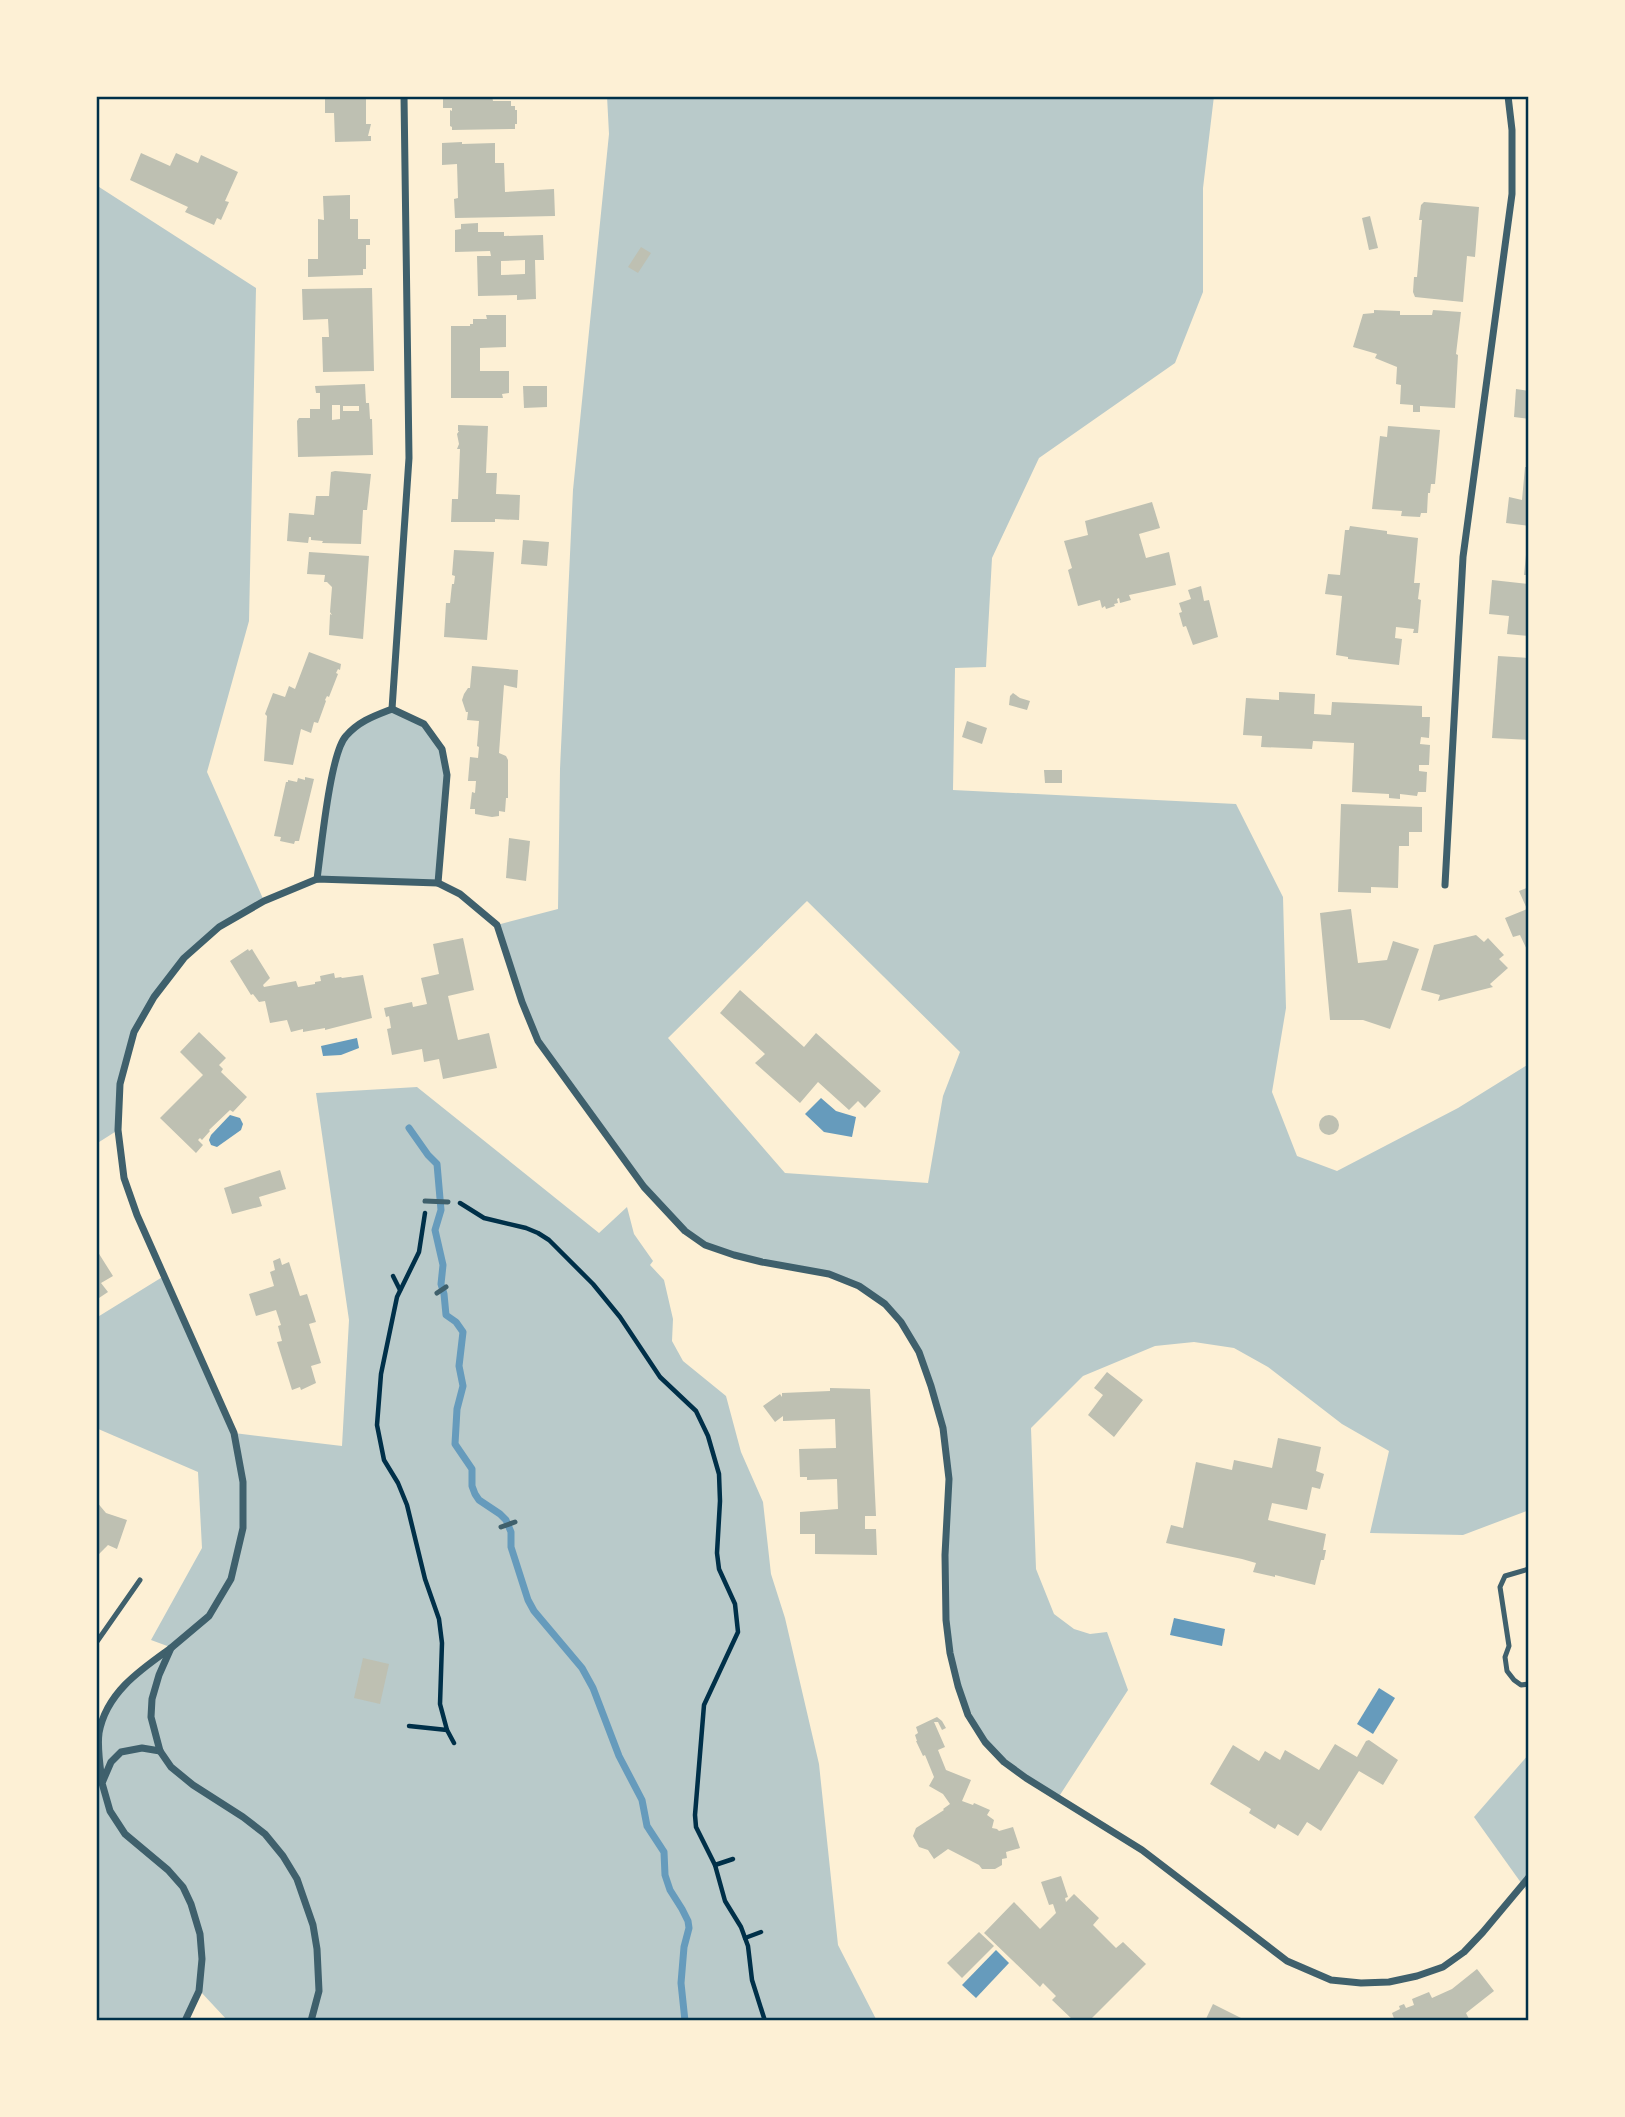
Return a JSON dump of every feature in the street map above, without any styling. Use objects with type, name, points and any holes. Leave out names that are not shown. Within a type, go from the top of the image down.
[{"type":"street","points":[[392,709],[408,458],[404,96]]},
{"type":"street","points":[[1445,885],[1463,557],[1512,194],[1512,130],[1508,96]]},
{"type":"street","points":[[317,879],[334,762],[343,738],[363,720],[392,709],[424,724],[442,749],[447,775],[438,883]]},
{"type":"street","points":[[185,2021],[199,1991],[202,1959],[200,1934],[183,1887],[125,1834],[110,1811],[99,1783],[99,1734],[105,1713],[116,1694],[130,1679],[209,1616],[230,1579],[243,1528],[243,1482],[234,1433],[137,1215],[124,1178],[118,1130],[120,1084],[134,1032],[154,997],[184,958],[219,927],[264,901],[317,879],[438,883],[460,894],[497,925],[538,1041],[645,1188],[685,1231],[705,1245],[734,1255],[829,1274],[859,1286],[885,1304],[901,1322],[919,1352],[943,1428],[950,1479],[945,1555],[946,1619],[950,1653],[968,1714],[985,1742],[1004,1762],[1142,1850],[1287,1961],[1331,1980],[1389,1982],[1443,1967],[1464,1952],[1529,1877]]},
{"type":"street","points":[[171,1648],[152,1699],[151,1717],[159,1751],[171,1767],[193,1786],[265,1834],[283,1856],[296,1879],[313,1925],[317,1949],[318,1991],[311,2021]]},
{"type":"street","points":[[99,1783],[111,1762],[121,1752],[142,1748],[159,1751]]},
{"type":"lane","points":[[425,1201],[448,1202]]},
{"type":"lane","points":[[437,1293],[446,1287]]},
{"type":"lane","points":[[501,1527],[515,1522]]},
{"type":"lane","points":[[1529,1569],[1505,1576],[1500,1587],[1509,1646],[1505,1657],[1507,1671],[1521,1685],[1529,1684]]},
{"type":"lane","points":[[96,1643],[140,1580]]},
{"type":"path","points":[[425,1201],[425,1219],[419,1252],[401,1290],[381,1374],[378,1432],[384,1460],[407,1504],[425,1579],[439,1619],[442,1643],[440,1704],[447,1730],[454,1743]]},
{"type":"path","points":[[448,1202],[458,1202],[494,1222],[526,1228],[549,1240],[600,1292],[660,1377],[696,1411],[708,1436],[719,1474],[719,1569],[735,1604],[738,1624],[736,1641],[709,1690],[702,1716],[696,1827],[715,1865],[725,1901],[748,1946],[752,1980],[765,2021]]},
{"type":"path","points":[[393,1276],[401,1290]]},
{"type":"path","points":[[409,1726],[447,1730]]},
{"type":"path","points":[[715,1865],[733,1859]]},
{"type":"path","points":[[745,1938],[761,1932]]},
{"type":"shaded area","points":[[607,96],[1214,96],[1203,188],[1203,292],[1175,363],[1039,458],[992,558],[986,667],[955,668],[953,790],[1236,804],[1283,897],[1286,1008],[1272,1092],[1297,1156],[1337,1171],[1458,1108],[1529,1064],[1529,1510],[1463,1535],[1370,1533],[1389,1451],[1342,1424],[1268,1367],[1234,1348],[1194,1342],[1155,1346],[1083,1376],[1031,1428],[1036,1569],[1054,1614],[1074,1629],[1090,1634],[1107,1632],[1128,1690],[1058,1798],[1026,1778],[985,1742],[958,1686],[946,1620],[949,1479],[943,1428],[919,1352],[901,1322],[859,1286],[705,1245],[668,1215],[538,1041],[497,925],[558,909],[560,769],[573,490],[609,134]],"holes":[[[807,901],[960,1052],[943,1096],[928,1183],[785,1173],[668,1038]]]},
{"type":"shaded area","points":[[96,185],[256,288],[249,621],[207,772],[264,901],[219,927],[184,958],[134,1032],[120,1084],[118,1130],[96,1144]]},
{"type":"shaded area","points":[[392,709],[424,724],[442,749],[447,775],[438,883],[317,879],[331,781],[340,746],[356,726]]},
{"type":"shaded area","points":[[417,1087],[599,1233],[627,1207],[634,1234],[653,1261],[650,1265],[664,1280],[673,1319],[672,1341],[683,1361],[726,1396],[741,1452],[763,1502],[771,1574],[785,1618],[819,1764],[838,1945],[877,2021],[228,2021],[200,1991],[185,2021],[96,2021],[96,1784],[101,1783],[99,1734],[116,1694],[170,1647],[151,1640],[202,1548],[198,1472],[96,1428],[96,1318],[164,1276],[234,1433],[342,1446],[349,1320],[316,1093]]},
{"type":"shaded area","points":[[1529,1754],[1529,1894],[1474,1817]]},
{"type":"water","points":[[357,1038],[359,1048],[341,1055],[323,1056],[321,1046]]},
{"type":"water","points":[[821,1098],[836,1111],[856,1117],[852,1137],[824,1132],[805,1114]]},
{"type":"water","points":[[230,1115],[240,1118],[243,1124],[241,1130],[217,1147],[211,1145],[211,1135]]},
{"type":"water","points":[[1174,1618],[1225,1629],[1222,1646],[1170,1635]]},
{"type":"water","points":[[1379,1688],[1395,1698],[1373,1734],[1357,1724]]},
{"type":"water","points":[[996,1950],[1009,1963],[976,1998],[962,1985]]},
{"type":"building","points":[[325,96],[366,96],[366,124],[371,124],[368,136],[371,136],[371,141],[335,142],[334,113],[325,113]]},
{"type":"building","points":[[443,96],[492,96],[493,101],[511,101],[511,106],[515,106],[517,110],[515,129],[452,130],[452,108],[443,108]]},
{"type":"building","points":[[442,143],[495,143],[495,163],[504,163],[505,192],[554,189],[555,216],[455,218],[454,199],[458,198],[457,164],[442,165]]},
{"type":"building","points":[[141,153],[170,166],[176,153],[198,163],[201,155],[238,172],[225,201],[229,202],[221,220],[217,218],[214,225],[185,212],[188,207],[130,180]]},
{"type":"building","points":[[350,195],[350,219],[358,219],[358,239],[370,239],[370,245],[366,245],[366,269],[363,269],[363,275],[308,277],[308,259],[318,259],[318,219],[324,220],[323,196]]},
{"type":"building","points":[[1424,202],[1479,207],[1475,257],[1467,256],[1463,302],[1415,297],[1413,292],[1414,277],[1417,277],[1422,220],[1419,220]]},
{"type":"building","points":[[1370,216],[1378,248],[1369,250],[1362,218]]},
{"type":"building","points":[[478,223],[478,232],[504,232],[504,236],[543,235],[544,260],[535,260],[536,299],[517,300],[517,295],[478,296],[477,256],[491,256],[490,251],[455,252],[455,230],[461,229],[461,224]],"holes":[[[525,260],[525,274],[501,275],[501,261]]]},
{"type":"building","points":[[641,247],[651,253],[638,273],[628,267]]},
{"type":"building","points":[[372,288],[374,371],[323,372],[322,337],[329,337],[328,319],[303,320],[302,289]]},
{"type":"building","points":[[1374,310],[1400,311],[1400,315],[1432,315],[1433,310],[1461,312],[1456,354],[1455,408],[1420,406],[1420,412],[1413,412],[1413,405],[1400,404],[1401,385],[1396,384],[1397,367],[1375,358],[1377,354],[1353,347],[1363,314],[1374,313]]},
{"type":"building","points":[[486,315],[506,315],[506,347],[480,348],[480,371],[509,371],[509,393],[502,394],[503,398],[451,398],[451,326],[470,326],[473,319],[487,319]]},
{"type":"building","points":[[365,384],[366,403],[369,403],[372,419],[373,455],[298,457],[297,421],[299,418],[310,418],[310,409],[320,409],[320,393],[316,393],[315,386]],"holes":[[[332,405],[340,405],[340,419],[332,420]],[[343,406],[359,406],[359,411],[343,411]]]},
{"type":"building","points":[[523,386],[547,386],[547,407],[524,408]]},
{"type":"building","points":[[1516,389],[1529,391],[1529,419],[1514,417]]},
{"type":"building","points":[[458,425],[488,426],[486,473],[497,473],[496,494],[520,495],[519,520],[451,522],[452,499],[458,499]]},
{"type":"building","points":[[1388,426],[1440,430],[1435,484],[1431,484],[1428,493],[1427,513],[1421,513],[1420,517],[1401,516],[1402,511],[1372,509],[1380,436],[1387,437]]},
{"type":"building","points":[[1525,467],[1529,467],[1529,526],[1506,523],[1509,497],[1522,500]]},
{"type":"building","points":[[331,472],[371,474],[367,510],[363,510],[361,544],[322,543],[323,541],[311,540],[311,537],[308,543],[287,541],[289,513],[314,515],[316,496],[329,496]]},
{"type":"building","points":[[1152,502],[1160,528],[1139,534],[1146,558],[1169,552],[1176,585],[1129,595],[1131,600],[1120,603],[1119,598],[1115,606],[1106,609],[1105,606],[1102,608],[1100,600],[1078,606],[1068,570],[1072,568],[1064,541],[1088,535],[1085,521]]},
{"type":"building","points":[[1350,526],[1418,538],[1414,583],[1420,583],[1418,633],[1413,633],[1414,629],[1396,627],[1395,638],[1402,639],[1399,665],[1336,655],[1342,596],[1325,594],[1328,574],[1340,575],[1345,530],[1349,530]]},
{"type":"building","points":[[523,540],[549,542],[547,566],[521,564]]},
{"type":"building","points":[[454,550],[494,552],[487,640],[444,637],[446,603],[450,603],[455,576],[452,575]]},
{"type":"building","points":[[309,552],[369,556],[363,639],[329,635],[332,587],[324,582],[325,575],[307,574]]},
{"type":"building","points":[[1526,555],[1529,556],[1529,575],[1524,575]]},
{"type":"building","points":[[1492,580],[1529,584],[1529,636],[1507,634],[1509,616],[1489,614]]},
{"type":"building","points":[[1201,586],[1204,601],[1209,600],[1218,637],[1193,645],[1186,626],[1183,627],[1179,603],[1191,599],[1188,590]]},
{"type":"building","points":[[309,652],[341,664],[329,697],[325,700],[318,723],[314,722],[311,733],[301,729],[293,765],[264,761],[265,714],[273,693],[285,697],[289,686],[295,689]]},
{"type":"building","points":[[1498,656],[1529,658],[1529,740],[1492,738]]},
{"type":"building","points":[[472,666],[518,670],[517,688],[504,685],[499,753],[508,760],[508,798],[505,812],[499,811],[499,816],[475,814],[475,809],[470,809],[476,781],[468,781],[470,757],[478,758],[479,721],[467,720],[468,712],[462,700],[470,688]]},
{"type":"building","points":[[1279,692],[1315,694],[1314,714],[1331,715],[1332,702],[1422,706],[1422,717],[1430,717],[1429,738],[1421,737],[1420,744],[1430,745],[1429,765],[1419,765],[1419,771],[1427,772],[1426,792],[1418,792],[1417,796],[1400,794],[1400,799],[1389,798],[1389,794],[1352,792],[1354,743],[1313,741],[1312,749],[1261,747],[1262,736],[1243,735],[1246,698],[1279,700]]},
{"type":"building","points":[[1013,693],[1030,701],[1027,710],[1009,705]]},
{"type":"building","points":[[967,721],[987,728],[982,744],[962,737]]},
{"type":"building","points":[[1044,770],[1062,770],[1062,783],[1045,783]]},
{"type":"building","points":[[305,777],[314,779],[299,841],[294,844],[280,841],[281,837],[274,836],[286,782],[297,782],[298,778],[305,780]]},
{"type":"building","points":[[1341,804],[1422,807],[1422,832],[1409,832],[1409,846],[1399,846],[1398,888],[1371,887],[1371,893],[1338,892]]},
{"type":"building","points":[[509,838],[530,841],[526,881],[506,878]]},
{"type":"building","points":[[1529,887],[1529,954],[1520,935],[1513,937],[1505,918],[1527,909],[1519,891]]},
{"type":"building","points":[[1351,909],[1358,963],[1387,960],[1393,941],[1419,949],[1390,1029],[1363,1020],[1330,1020],[1320,913]]},
{"type":"building","points":[[1476,935],[1484,942],[1488,938],[1504,955],[1499,959],[1508,968],[1490,984],[1493,987],[1438,1001],[1440,995],[1421,990],[1434,945]]},
{"type":"building","points":[[463,938],[474,990],[448,996],[458,1040],[489,1033],[497,1068],[443,1079],[439,1059],[424,1062],[422,1049],[392,1055],[387,1029],[391,1028],[389,1016],[386,1017],[384,1008],[412,1002],[413,1007],[427,1004],[421,978],[439,974],[433,944]]},
{"type":"building","points":[[252,949],[270,978],[264,987],[296,981],[298,987],[315,984],[321,981],[320,976],[334,973],[335,978],[363,975],[372,1018],[325,1030],[303,1032],[303,1029],[291,1032],[287,1020],[270,1023],[265,1001],[259,1002],[251,995],[230,961]]},
{"type":"building","points":[[740,990],[804,1047],[816,1033],[881,1091],[865,1108],[858,1101],[849,1110],[818,1082],[800,1103],[755,1063],[765,1054],[720,1013]]},
{"type":"building","points":[[199,1032],[226,1058],[219,1065],[223,1069],[221,1072],[247,1097],[233,1112],[230,1110],[209,1130],[202,1140],[198,1140],[203,1145],[196,1153],[160,1118],[203,1075],[180,1052]]},
{"type":"building","points":[[1329,1115],[1336,1118],[1339,1125],[1336,1132],[1329,1135],[1322,1132],[1319,1125],[1322,1118]]},
{"type":"building","points":[[280,1170],[286,1189],[259,1197],[262,1206],[232,1214],[224,1188]]},
{"type":"building","points":[[96,1249],[113,1276],[101,1283],[108,1292],[96,1300]]},
{"type":"building","points":[[280,1258],[282,1265],[289,1262],[300,1296],[307,1294],[316,1322],[309,1324],[321,1363],[311,1366],[316,1383],[301,1390],[300,1387],[292,1390],[277,1342],[282,1341],[276,1310],[256,1316],[249,1294],[274,1286],[270,1272],[275,1270],[273,1261]]},
{"type":"building","points":[[1107,1372],[1143,1400],[1114,1437],[1088,1415],[1103,1395],[1094,1388]]},
{"type":"building","points":[[830,1388],[870,1389],[876,1516],[865,1516],[865,1529],[876,1529],[877,1555],[815,1554],[815,1534],[800,1534],[800,1512],[838,1509],[837,1479],[807,1480],[807,1477],[800,1477],[799,1449],[836,1448],[835,1419],[783,1421],[783,1416],[775,1422],[763,1406],[780,1394],[782,1397],[782,1393],[830,1391]]},
{"type":"building","points":[[1278,1438],[1321,1447],[1316,1471],[1324,1474],[1320,1489],[1312,1487],[1307,1510],[1272,1503],[1268,1520],[1326,1534],[1324,1560],[1321,1560],[1315,1585],[1253,1572],[1256,1563],[1242,1559],[1166,1543],[1171,1525],[1183,1528],[1196,1462],[1232,1470],[1234,1460],[1272,1468]]},
{"type":"building","points":[[96,1501],[106,1513],[127,1520],[117,1549],[108,1545],[96,1557]]},
{"type":"building","points":[[363,1658],[389,1664],[380,1704],[354,1698]]},
{"type":"building","points":[[937,1717],[946,1728],[942,1730],[938,1722],[934,1722],[945,1747],[938,1750],[946,1770],[971,1780],[962,1801],[990,1810],[987,1815],[994,1820],[992,1828],[999,1831],[1013,1827],[1020,1848],[1006,1852],[1007,1858],[1002,1859],[1002,1865],[995,1869],[982,1869],[948,1849],[934,1859],[928,1850],[919,1847],[913,1836],[916,1828],[950,1804],[943,1794],[929,1786],[934,1777],[915,1735],[918,1733],[916,1727]]},
{"type":"building","points":[[1369,1740],[1398,1760],[1383,1785],[1359,1771],[1321,1831],[1307,1822],[1298,1836],[1278,1824],[1275,1829],[1249,1813],[1251,1809],[1210,1784],[1233,1745],[1259,1761],[1265,1751],[1280,1760],[1285,1750],[1319,1770],[1335,1744],[1357,1757]]},
{"type":"building","points":[[1061,1876],[1068,1897],[1065,1898],[1066,1902],[1074,1894],[1099,1918],[1093,1925],[1116,1948],[1123,1942],[1146,1964],[1089,2021],[1074,2021],[1052,2000],[1056,1996],[1043,1983],[1040,1987],[984,1933],[1014,1902],[1040,1929],[1056,1913],[1053,1904],[1049,1905],[1041,1882]]},
{"type":"building","points":[[979,1932],[994,1946],[962,1978],[947,1963]]},
{"type":"building","points":[[1477,1969],[1494,1991],[1466,2013],[1470,2021],[1395,2021],[1392,2013],[1400,2009],[1399,2006],[1404,2004],[1406,2008],[1414,2005],[1412,1999],[1429,1992],[1432,1998],[1452,1989]]},
{"type":"building","points":[[1213,2004],[1247,2021],[1205,2021]]},
{"type":"waterway","points":[[409,1128],[437,1164],[441,1210],[435,1230],[443,1265],[441,1284],[446,1315],[456,1322],[463,1332],[459,1366],[463,1386],[457,1409],[455,1444],[472,1469],[472,1486],[479,1500],[506,1520],[511,1532],[511,1547],[534,1611],[582,1668],[593,1688],[619,1756],[642,1800],[647,1826],[664,1852],[665,1875],[689,1928],[684,1947],[681,1983],[685,2021]]}]
